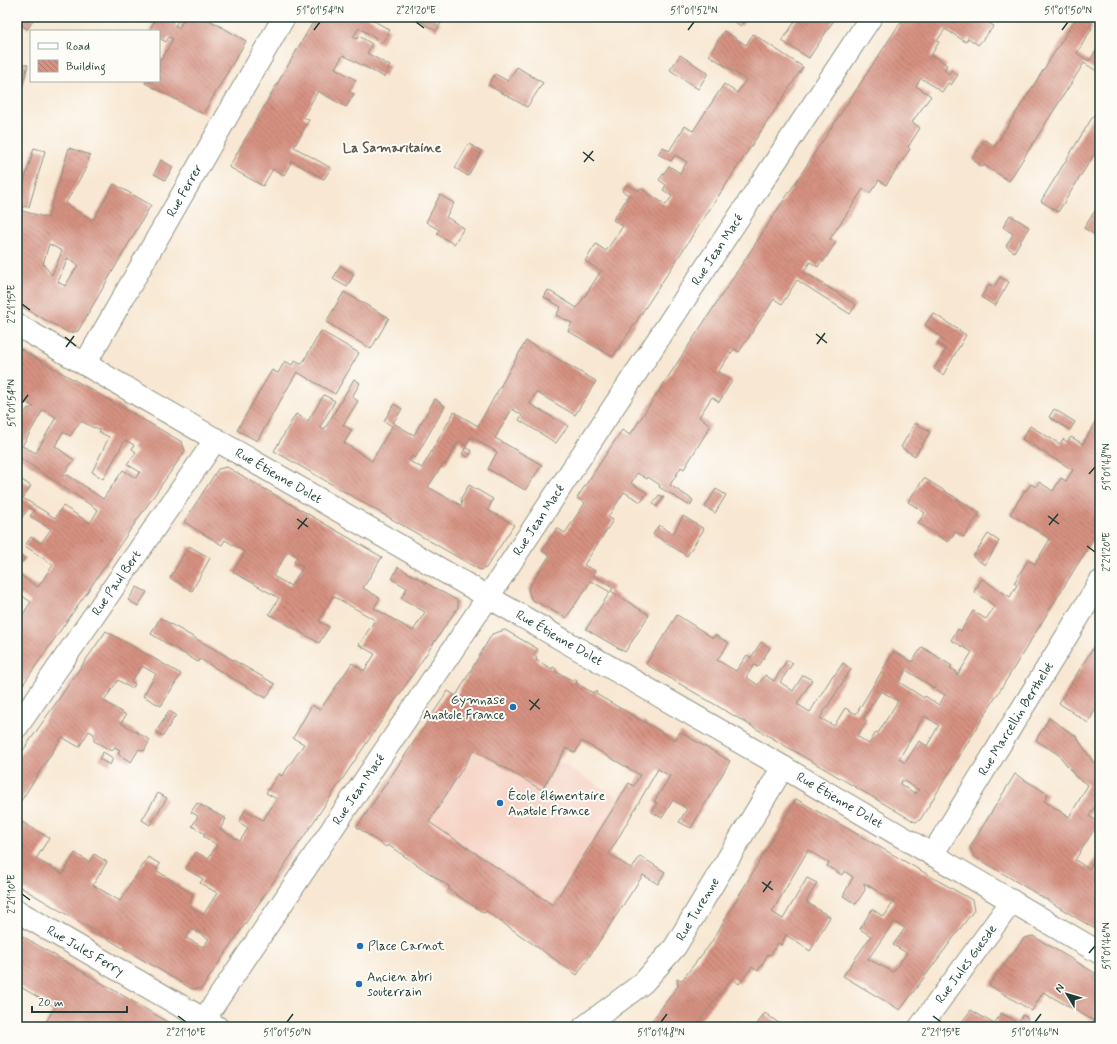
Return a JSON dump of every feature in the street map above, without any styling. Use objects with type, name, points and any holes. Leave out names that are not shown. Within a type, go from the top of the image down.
[{"type":"street","name":"Rue Ferrer","points":[[85,364],[284,17]]},
{"type":"street","name":"Rue Jean Macé","points":[[210,1024],[488,597],[871,17]]},
{"type":"street","name":"Rue Étienne Dolet","points":[[17,325],[783,767],[1100,953]]},
{"type":"street","name":"Rue Paul Bert","points":[[17,727],[216,439]]},
{"type":"street","name":"Rue Marcellin Berthelot","points":[[932,855],[1100,582]]},
{"type":"street","name":"Rue Turenne","points":[[584,1027],[643,982],[675,947],[783,767]]},
{"type":"street","name":"Rue Jules Guesde","points":[[920,1027],[1012,901]]},
{"type":"street","name":"Rue Jules Ferry","points":[[17,911],[210,1024]]},
{"type":"shaded area","name":"École élémentaire Anatole France","points":[[505,630],[538,649],[533,655],[537,658],[536,660],[552,669],[553,667],[556,671],[572,681],[574,679],[577,681],[576,683],[593,693],[594,691],[597,692],[556,760],[636,808],[609,854],[643,875],[577,975],[486,911],[484,913],[448,889],[450,887],[388,845],[386,847],[357,827],[448,691],[456,695],[492,634]]},
{"type":"building","points":[[17,17],[34,18],[28,29],[17,22]]},
{"type":"building","points":[[145,17],[180,17],[175,26],[179,28],[185,17],[204,17],[246,41],[203,114],[145,83],[160,82],[160,59],[162,59],[173,39],[169,37],[166,42],[160,39],[160,30],[150,30],[154,22]]},
{"type":"building","points":[[316,17],[367,17],[390,30],[381,44],[375,40],[376,38],[359,28],[353,37],[357,39],[359,36],[372,44],[367,53],[390,66],[384,77],[343,55],[335,68],[356,80],[349,92],[354,94],[346,107],[318,91],[303,117],[309,120],[294,147],[331,168],[324,179],[292,161],[284,175],[273,169],[263,186],[229,167]]},
{"type":"building","points":[[413,17],[430,17],[441,23],[436,31]]},
{"type":"building","points":[[727,17],[747,17],[741,26]]},
{"type":"building","points":[[798,17],[836,17],[809,58],[782,41]]},
{"type":"building","points":[[904,17],[979,17],[994,26],[978,45],[968,38],[966,42],[945,29],[937,41],[939,42],[930,57],[935,57],[947,65],[944,70],[949,74],[951,70],[958,75],[951,85],[948,83],[942,92],[921,78],[916,86],[931,96],[912,122],[920,128],[908,147],[910,149],[886,185],[879,180],[870,193],[863,189],[830,239],[836,242],[823,262],[821,262],[818,267],[810,262],[804,272],[856,305],[850,314],[797,280],[782,304],[774,299],[739,352],[734,349],[718,372],[732,381],[719,402],[712,397],[699,417],[711,425],[684,469],[681,467],[670,485],[693,500],[690,506],[659,487],[660,485],[648,477],[647,479],[637,473],[631,483],[647,493],[641,502],[624,492],[608,517],[613,520],[584,565],[595,571],[593,575],[613,587],[611,591],[649,615],[625,652],[586,629],[610,592],[591,581],[566,618],[531,599],[528,589],[550,555],[542,551],[557,528],[565,533],[585,503],[577,498],[622,430],[630,435]]},
{"type":"building","points":[[1077,17],[1096,17],[1090,26],[1092,28],[1077,53],[1089,61],[1100,45],[1100,73],[1084,63],[1009,181],[984,165],[983,167],[972,159],[985,140],[995,146]]},
{"type":"building","points":[[724,31],[746,45],[753,34],[803,67],[613,357],[568,331],[572,323],[556,315],[561,307],[544,297],[548,290],[577,308],[601,271],[585,261],[596,244],[606,251],[623,226],[613,220],[629,195],[622,191],[627,184],[638,191],[640,188],[666,205],[672,196],[663,190],[666,185],[659,180],[669,166],[680,173],[687,162],[675,155],[671,161],[658,154],[663,147],[669,151],[685,126],[693,131],[724,84],[737,93],[746,80],[709,55]]},
{"type":"building","points":[[680,55],[708,73],[698,89],[670,70]]},
{"type":"building","points":[[17,62],[28,65],[22,87],[17,85]]},
{"type":"building","points":[[517,67],[543,83],[527,107],[488,85],[495,74],[508,81]]},
{"type":"building","points":[[1100,105],[1100,145],[1058,212],[1041,201]]},
{"type":"building","points":[[469,144],[482,151],[468,176],[455,168]]},
{"type":"building","points":[[34,148],[45,151],[29,207],[23,206],[22,211],[48,218],[69,148],[90,155],[85,170],[65,204],[93,220],[114,184],[151,205],[78,331],[69,333],[17,304],[17,206]],"holes":[[[49,244],[62,251],[52,275],[43,264]],[[68,258],[78,265],[65,286],[58,282]]]},
{"type":"building","points":[[161,160],[173,167],[165,180],[154,174]]},
{"type":"building","points":[[440,195],[454,203],[446,217],[464,228],[454,244],[437,234],[439,230],[426,222]]},
{"type":"building","points":[[1100,203],[1100,238],[1084,228]]},
{"type":"building","points":[[1010,215],[1029,227],[1014,252],[1006,246],[1013,234],[1003,227]]},
{"type":"building","points":[[340,266],[354,274],[347,287],[333,279]]},
{"type":"building","points":[[1000,277],[1009,282],[995,306],[981,297],[989,284],[994,287]]},
{"type":"building","points":[[344,292],[389,318],[371,349],[326,322]]},
{"type":"building","points":[[933,313],[966,335],[943,375],[934,369],[946,349],[937,344],[941,337],[925,325]]},
{"type":"building","points":[[321,331],[359,353],[335,394],[297,372],[257,441],[237,430],[272,370],[278,373],[285,361],[292,365],[295,360],[302,364]]},
{"type":"building","points":[[526,341],[596,381],[575,415],[536,392],[530,404],[568,426],[556,443],[519,420],[522,415],[512,409],[495,438],[542,465],[525,490],[488,469],[497,452],[471,437],[466,446],[459,441],[445,465],[443,464],[428,487],[462,506],[461,498],[469,485],[493,499],[488,510],[514,525],[486,568],[480,570],[274,451],[296,414],[308,421],[324,395],[335,401],[320,427],[324,430],[354,379],[360,383],[352,397],[358,401],[343,425],[352,430],[344,443],[372,461],[392,426],[384,421],[394,404],[402,409],[393,423],[414,435],[435,399],[445,406],[415,458],[412,456],[409,461],[422,468],[454,412],[478,426]]},
{"type":"building","points":[[17,347],[182,442],[185,451],[17,693],[17,623],[31,602],[21,595],[17,600],[17,573],[38,587],[53,565],[25,546],[31,537],[41,543],[51,529],[30,516],[34,511],[29,508],[17,524],[17,477],[31,486],[23,498],[55,518],[63,506],[90,523],[98,510],[17,456],[17,443],[21,435],[17,433],[17,427],[27,409],[34,407],[21,400],[17,407]],"holes":[[[43,410],[56,417],[36,453],[22,446]],[[81,421],[94,428],[95,427],[100,430],[99,432],[109,437],[92,472],[103,479],[125,440],[134,445],[132,449],[136,452],[127,464],[140,472],[136,478],[123,470],[103,499],[68,475],[62,476],[74,460],[55,446],[63,432],[70,436]]]},
{"type":"building","points":[[1054,409],[1075,422],[1070,430],[1049,417]]},
{"type":"building","points":[[1100,413],[1100,528],[920,820],[915,822],[646,664],[677,615],[713,638],[715,635],[729,643],[717,660],[736,671],[747,655],[751,658],[761,642],[770,648],[758,667],[754,665],[746,677],[758,685],[765,675],[774,681],[787,660],[793,663],[780,682],[793,691],[803,675],[812,680],[797,704],[810,712],[833,675],[834,676],[843,663],[851,669],[820,718],[834,726],[845,708],[856,714],[894,651],[912,662],[922,647],[952,666],[950,668],[956,671],[957,676],[972,652],[951,640],[958,629],[961,631],[973,611],[986,619],[995,606],[974,592],[982,579],[1010,597],[1017,585],[1014,583],[1028,560],[1035,564],[1050,539],[1010,514],[1025,490],[1026,491],[1031,484],[1036,487],[1039,482],[1053,491],[1061,478],[1066,481],[1073,470],[1022,439],[1030,426],[1060,444],[1063,439],[1067,442],[1071,437],[1083,444]],"holes":[[[906,670],[945,695],[939,705],[925,696],[924,698],[899,682]],[[881,691],[898,701],[878,733],[876,732],[869,744],[857,736],[867,721],[863,718]],[[924,716],[939,725],[927,746],[919,741],[905,763],[899,759]],[[902,780],[919,790],[916,794],[900,784]]]},
{"type":"building","points":[[915,423],[930,432],[915,456],[901,447]]},
{"type":"building","points":[[466,447],[472,451],[468,457],[462,454]]},
{"type":"building","points":[[227,467],[382,557],[363,588],[380,598],[374,608],[413,631],[425,612],[401,598],[407,588],[392,579],[398,567],[458,601],[458,607],[202,988],[192,989],[17,885],[17,819],[49,838],[36,859],[63,874],[75,853],[89,862],[94,854],[107,862],[93,885],[120,901],[148,857],[160,864],[156,870],[193,894],[189,906],[203,915],[217,893],[200,883],[203,879],[186,869],[196,852],[208,859],[217,845],[203,836],[205,834],[192,826],[198,816],[191,812],[197,803],[226,819],[220,829],[240,841],[248,828],[239,822],[245,810],[263,820],[277,799],[266,793],[278,774],[282,776],[304,744],[293,738],[312,705],[320,710],[352,663],[364,671],[375,654],[359,645],[375,620],[333,596],[319,621],[329,627],[319,643],[269,614],[279,598],[233,572],[245,552],[225,540],[222,545],[184,522],[218,469]],"holes":[[[288,551],[297,556],[294,562],[303,567],[291,586],[273,576]],[[192,929],[209,939],[203,947],[186,938]]]},
{"type":"building","points":[[924,478],[980,513],[964,537],[955,532],[948,542],[918,523],[925,513],[908,502]]},
{"type":"building","points":[[716,489],[726,495],[715,513],[705,507]]},
{"type":"building","points":[[659,495],[664,497],[657,507],[653,504]]},
{"type":"building","points":[[683,516],[704,529],[687,556],[653,534],[659,525],[673,534]]},
{"type":"building","points":[[988,534],[999,541],[985,565],[973,557]]},
{"type":"building","points":[[189,546],[210,558],[192,591],[170,578]]},
{"type":"building","points":[[20,555],[25,558],[22,563],[17,560]]},
{"type":"building","points":[[137,587],[147,592],[138,606],[128,600]]},
{"type":"building","points":[[160,618],[275,684],[266,698],[200,659],[198,662],[151,634]]},
{"type":"building","name":"École élémentaire Anatole France","points":[[505,630],[538,649],[533,655],[537,658],[536,660],[552,669],[553,667],[556,669],[555,671],[573,681],[574,679],[577,681],[576,683],[593,693],[594,691],[597,692],[596,694],[675,740],[680,732],[730,761],[691,828],[679,822],[687,809],[673,800],[662,818],[652,812],[657,803],[654,802],[670,776],[658,769],[609,854],[632,869],[640,856],[665,872],[658,884],[643,875],[577,975],[486,911],[484,913],[448,889],[450,887],[388,845],[386,847],[357,827],[448,691],[456,696],[492,634]],"holes":[[[582,741],[640,775],[634,786],[629,783],[553,905],[429,822],[474,750],[542,790],[566,748],[575,753]]]},
{"type":"building","points":[[106,631],[181,674],[161,706],[143,696],[156,674],[142,666],[131,681],[135,684],[132,689],[118,680],[104,701],[126,715],[121,723],[150,740],[144,751],[139,749],[131,762],[118,754],[120,750],[115,747],[112,751],[94,741],[94,734],[89,731],[79,747],[62,737],[17,807],[17,759]]},
{"type":"building","points":[[1099,638],[1100,701],[1088,723],[1059,703]]},
{"type":"building","points":[[169,711],[176,715],[163,736],[156,732]]},
{"type":"building","points":[[1049,718],[1076,736],[1094,763],[1100,759],[1100,799],[1089,816],[1099,822],[1075,860],[1089,869],[1100,850],[1100,872],[1098,875],[1100,876],[1100,932],[974,856],[970,847],[1015,774],[1048,794],[1044,801],[1069,817],[1088,785],[1076,777],[1059,755],[1036,740]]},
{"type":"building","points":[[103,752],[113,758],[110,765],[99,759]]},
{"type":"building","points":[[158,793],[167,798],[150,825],[142,820]]},
{"type":"building","points":[[796,799],[972,900],[974,910],[900,1010],[843,976],[871,936],[860,929],[872,909],[884,917],[894,901],[864,883],[865,890],[856,904],[843,896],[853,877],[844,871],[842,875],[827,866],[829,863],[808,850],[772,912],[783,919],[807,878],[817,883],[806,902],[830,917],[810,951],[786,935],[781,945],[778,943],[770,955],[768,954],[758,971],[752,967],[739,984],[732,978],[695,1027],[647,1027],[678,986],[677,979],[682,980],[711,943]],"holes":[[[894,922],[905,928],[893,945],[907,953],[893,972],[868,959]]]},
{"type":"building","points":[[17,933],[176,1027],[43,1027],[55,1007],[17,985]]},
{"type":"building","points":[[1033,936],[1100,976],[1100,1024],[1043,992],[1032,1011],[989,985],[1024,938]]},
{"type":"building","points":[[971,1010],[994,1024],[1001,1013],[1018,1023],[1023,1015],[1028,1018],[1023,1027],[958,1027]]},
{"type":"building","points":[[765,1013],[784,1027],[755,1027]]},
{"type":"place","name":"Gymnase Anatole France","points":[[513,707]]},
{"type":"place","name":"École élémentaire Anatole France","points":[[500,803]]},
{"type":"place","name":"Place Carnot","points":[[360,946]]},
{"type":"place","name":"Ancien abri souterrain","points":[[359,984]]},
{"type":"district","name":"La Samaritaine","points":[[392,148]]}]
